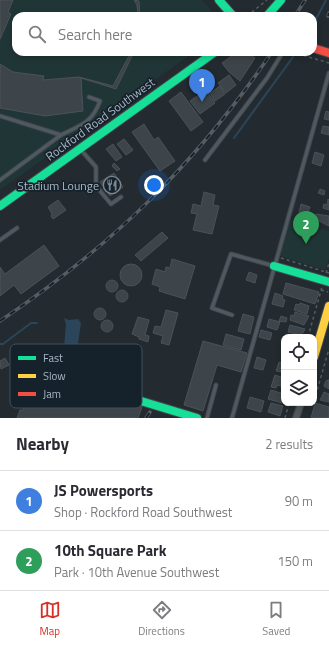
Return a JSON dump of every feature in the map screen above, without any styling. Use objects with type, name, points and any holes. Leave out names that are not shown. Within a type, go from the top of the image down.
[{"type":"street","points":[[219,0],[230,12]]},
{"type":"street","points":[[270,12],[281,0]]},
{"type":"street","points":[[317,49],[329,53]]},
{"type":"street","name":"Rockford Road Southwest","points":[[0,206],[209,56]]},
{"type":"street","points":[[274,266],[326,278]]},
{"type":"street","points":[[317,347],[329,306]]},
{"type":"street","points":[[142,402],[172,414],[197,418]]},
{"type":"street","points":[[296,418],[300,406]]},
{"type":"lane","points":[[205,160],[267,78],[281,56]]},
{"type":"lane","points":[[232,418],[276,257],[329,73]]},
{"type":"lane","points":[[0,180],[61,135],[88,122],[96,113],[100,101],[89,97]]},
{"type":"lane","points":[[0,116],[61,135]]},
{"type":"lane","points":[[80,148],[96,167],[96,186],[111,204],[121,197]]},
{"type":"lane","points":[[0,240],[17,228]]},
{"type":"lane","points":[[232,315],[212,308],[231,254],[274,266]]},
{"type":"lane","points":[[207,418],[216,384]]},
{"type":"path","points":[[252,12],[267,0]]},
{"type":"path","points":[[305,56],[329,63]]},
{"type":"path","points":[[276,257],[326,278]]},
{"type":"path","points":[[309,334],[321,290],[326,278],[329,263]]},
{"type":"path","points":[[321,290],[328,292]]},
{"type":"path","points":[[317,390],[329,349]]},
{"type":"path","points":[[285,418],[288,406]]},
{"type":"green space","points":[[0,0],[202,0],[213,12],[12,12],[12,56],[188,56],[0,190]]},
{"type":"green space","points":[[290,220],[329,231],[329,258],[325,270],[280,256]]},
{"type":"water","points":[[64,318],[69,320],[78,319],[81,323],[78,344],[64,344],[66,324]]},
{"type":"building","points":[[0,0],[13,0],[8,12],[11,14],[0,39]]},
{"type":"building","points":[[134,0],[139,1],[140,12],[138,12],[137,5]]},
{"type":"building","points":[[129,56],[132,56],[116,89],[81,78],[83,111],[45,116],[0,108],[0,64],[13,72],[44,76],[43,80],[79,77],[113,86]]},
{"type":"building","points":[[232,56],[252,56],[255,58],[240,81],[229,72],[222,63]]},
{"type":"building","points":[[229,75],[236,85],[226,93],[218,83]]},
{"type":"building","points":[[220,86],[225,94],[215,101],[210,93]]},
{"type":"building","points":[[206,90],[215,103],[200,114],[190,101]]},
{"type":"building","points":[[181,92],[203,122],[191,131],[169,101]]},
{"type":"building","points":[[326,111],[329,112],[329,120],[324,119]]},
{"type":"building","points":[[144,124],[154,140],[158,137],[175,161],[160,171],[132,132]]},
{"type":"building","points":[[323,126],[329,127],[329,135],[321,133]]},
{"type":"building","points":[[124,139],[133,150],[126,155],[117,144]]},
{"type":"building","points":[[113,144],[122,157],[116,161],[106,149]]},
{"type":"building","points":[[315,152],[324,155],[321,166],[312,163]]},
{"type":"building","points":[[114,163],[120,169],[117,171],[112,166]]},
{"type":"building","name":"Stadium Lounge","points":[[114,173],[123,187],[110,196],[100,182]]},
{"type":"building","points":[[320,189],[325,191],[324,195],[318,193]]},
{"type":"building","points":[[204,192],[215,195],[213,205],[219,206],[212,234],[193,230],[197,214],[191,213],[193,204],[201,206]]},
{"type":"building","points":[[328,199],[329,210],[323,208],[324,204],[327,205]]},
{"type":"building","points":[[58,200],[66,210],[53,219],[48,207]]},
{"type":"building","points":[[301,204],[310,207],[307,215],[299,213]]},
{"type":"building","points":[[316,214],[329,216],[329,226],[315,219]]},
{"type":"building","points":[[162,232],[168,238],[141,261],[135,255]]},
{"type":"building","points":[[44,245],[59,266],[21,294],[14,285],[0,296],[0,267],[5,274]]},
{"type":"building","points":[[172,259],[195,266],[185,299],[159,291],[160,287],[152,284],[156,269],[165,272],[166,267],[170,268]]},
{"type":"building","points":[[127,264],[135,264],[142,271],[142,279],[135,286],[127,286],[120,279],[120,271]]},
{"type":"building","points":[[249,272],[257,275],[255,283],[246,280]]},
{"type":"building","points":[[110,280],[114,280],[118,286],[114,292],[110,292],[106,288],[106,284]]},
{"type":"building","points":[[286,283],[319,292],[315,304],[283,294]]},
{"type":"building","points":[[120,290],[124,290],[128,296],[124,302],[120,302],[116,298],[116,294]]},
{"type":"building","points":[[275,293],[283,296],[282,299],[285,300],[283,307],[272,304]]},
{"type":"building","points":[[300,303],[309,306],[307,314],[294,310],[296,304],[299,305]]},
{"type":"building","points":[[98,308],[102,308],[106,314],[102,320],[98,320],[94,316],[94,312]]},
{"type":"building","points":[[166,310],[178,313],[169,345],[161,343],[163,336],[153,333],[155,326],[161,327]]},
{"type":"building","points":[[295,312],[309,316],[304,325],[290,320],[291,315],[294,316]]},
{"type":"building","points":[[243,314],[254,317],[250,334],[238,331]]},
{"type":"building","points":[[281,316],[287,318],[286,322],[279,321]]},
{"type":"building","points":[[138,317],[149,320],[145,335],[149,336],[148,342],[139,339],[139,337],[132,334]]},
{"type":"building","points":[[269,319],[280,322],[277,330],[267,327]]},
{"type":"building","points":[[105,320],[109,320],[113,326],[109,332],[105,332],[101,328],[101,324]]},
{"type":"building","points":[[290,325],[305,329],[301,334],[288,332]]},
{"type":"building","points":[[261,330],[272,333],[270,340],[259,337]]},
{"type":"building","points":[[226,334],[244,339],[241,350],[223,345]]},
{"type":"building","points":[[203,341],[247,353],[241,372],[217,365],[203,411],[184,405]]},
{"type":"building","points":[[257,357],[266,360],[263,370],[254,368]]},
{"type":"building","points":[[5,358],[9,365],[1,369],[0,361]]},
{"type":"building","points":[[279,362],[281,363],[281,372],[276,371]]},
{"type":"building","points":[[275,375],[281,377],[281,386],[277,385],[276,388],[271,387]]},
{"type":"building","points":[[329,380],[329,389],[324,386]]},
{"type":"building","points":[[271,390],[281,393],[281,403],[268,399]]},
{"type":"building","points":[[324,392],[329,394],[329,402],[320,400]]},
{"type":"building","points":[[250,397],[264,401],[261,412],[247,408]]},
{"type":"building","points":[[271,403],[283,406],[280,416],[268,412]]},
{"type":"building","points":[[317,404],[329,407],[329,418],[311,418],[314,406],[317,406]]},
{"type":"building","points":[[24,408],[142,408],[138,418],[17,418],[20,410],[23,410]]},
{"type":"waterway","points":[[317,17],[326,0]]},
{"type":"waterway","points":[[234,138],[293,57]]},
{"type":"waterway","points":[[0,344],[3,344],[31,323],[37,323]]},
{"type":"railway","points":[[298,12],[305,0]]},
{"type":"railway","points":[[0,321],[79,263],[150,200],[182,167],[213,131],[243,93],[269,56]]},
{"type":"railway","points":[[146,418],[150,412]]},
{"type":"traffic: fast","points":[[219,0],[230,12]]},
{"type":"traffic: fast","points":[[270,12],[281,0]]},
{"type":"traffic: fast","points":[[0,206],[209,56]]},
{"type":"traffic: fast","points":[[274,266],[329,282]]},
{"type":"traffic: fast","points":[[142,401],[197,418]]},
{"type":"traffic: slow","points":[[317,347],[329,306]]},
{"type":"traffic: jam","points":[[317,49],[329,53]]},
{"type":"place","name":"JS Powersports","points":[[202,102]]},
{"type":"place","name":"Stadium Lounge","points":[[112,185]]},
{"type":"place","name":"10th Square Park","points":[[306,244]]}]
